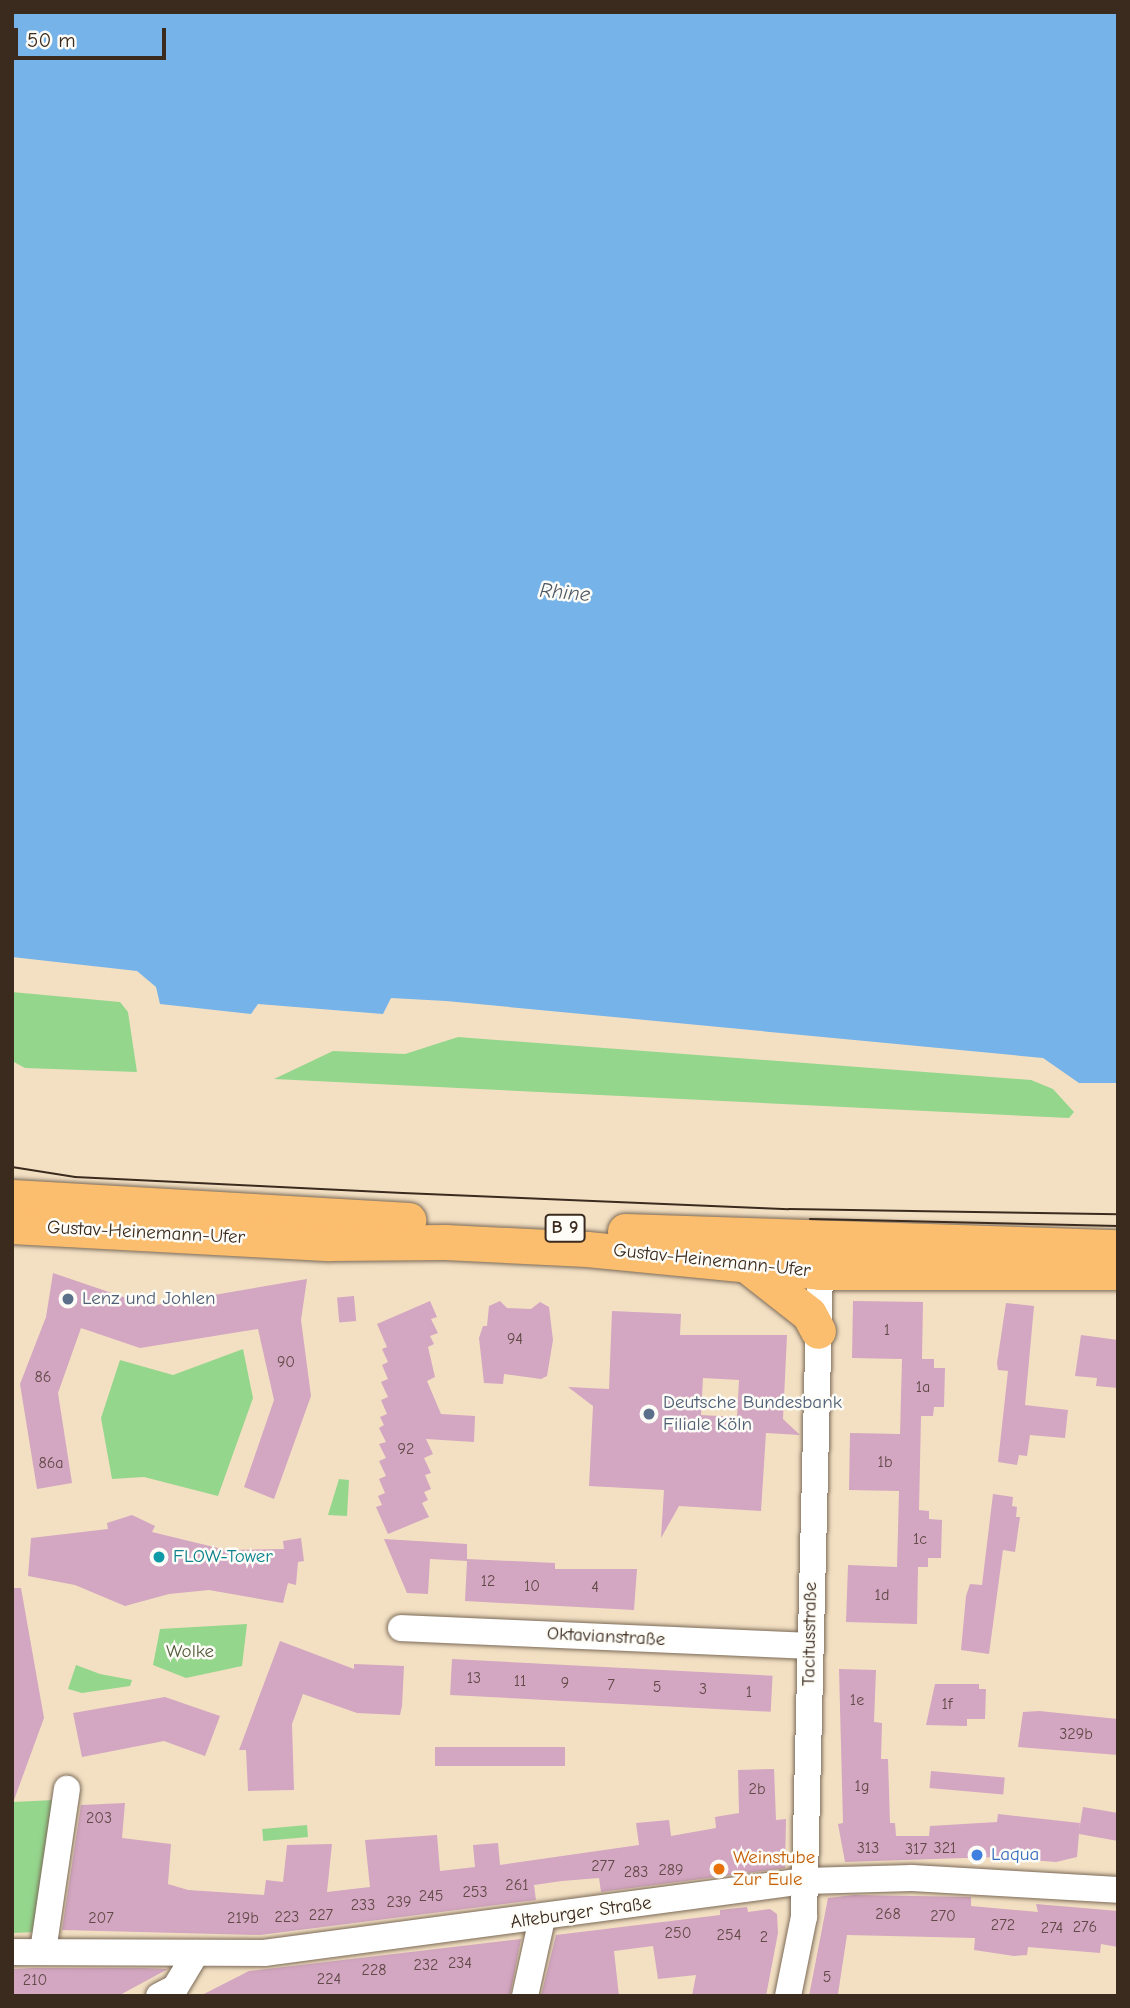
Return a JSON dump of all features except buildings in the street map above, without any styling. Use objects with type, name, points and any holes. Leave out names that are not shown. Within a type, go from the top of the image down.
[{"type":"main road","name":"Gustav-Heinemann-Ufer","points":[[12,1197],[94,1205],[797,1239],[1118,1247]]},
{"type":"main road","name":"Gustav-Heinemann-Ufer","points":[[12,1226],[330,1243],[445,1242],[587,1249],[820,1272],[1118,1272]]},
{"type":"main road","points":[[749,1266],[808,1314],[818,1331]]},
{"type":"street","name":"Tacitusstraße","points":[[789,1996],[804,1917],[820,1272]]},
{"type":"street","name":"Oktavianstraße","points":[[401,1628],[810,1646]]},
{"type":"street","points":[[43,1951],[66,1789]]},
{"type":"street","name":"Alteburger Straße","points":[[12,1952],[264,1952],[542,1919],[805,1881],[912,1878],[1118,1890]]},
{"type":"street","points":[[525,1996],[542,1919]]},
{"type":"street","points":[[159,1996],[175,1988],[197,1953]]},
{"type":"green space","points":[[12,992],[120,1002],[128,1012],[137,1072],[25,1068],[12,1061]]},
{"type":"green space","points":[[458,1037],[1031,1080],[1053,1089],[1074,1112],[1069,1118],[274,1079],[333,1051],[405,1054]]},
{"type":"green space","points":[[243,1349],[253,1398],[218,1496],[144,1477],[112,1479],[101,1418],[120,1360],[173,1375]]},
{"type":"green space","points":[[339,1479],[349,1480],[347,1516],[328,1515]]},
{"type":"green space","name":"Wolke","points":[[247,1624],[242,1666],[186,1678],[153,1665],[160,1629]]},
{"type":"green space","points":[[76,1665],[100,1674],[132,1680],[130,1686],[82,1693],[68,1689]]},
{"type":"green space","points":[[55,1800],[38,1932],[12,1933],[12,1802]]},
{"type":"green space","points":[[307,1825],[308,1837],[263,1841],[262,1829]]},
{"type":"water","name":"Rhine","points":[[12,12],[1118,12],[1118,1083],[1079,1083],[1043,1058],[446,1001],[391,998],[383,1014],[258,1004],[251,1014],[160,1004],[156,987],[137,971],[12,957]]},
{"type":"tram line","points":[[12,1167],[75,1177],[403,1193],[789,1209],[1118,1214]]},
{"type":"tram line","points":[[810,1219],[1118,1226]]},
{"type":"place","name":"Lenz und Johlen","points":[[68,1299]]},
{"type":"place","name":"Deutsche Bundesbank Filiale Köln","points":[[649,1414]]},
{"type":"place","name":"FLOW-Tower","points":[[159,1557]]},
{"type":"place","name":"Laqua","points":[[977,1855]]},
{"type":"place","name":"Weinstube Zur Eule","points":[[719,1869]]}]
